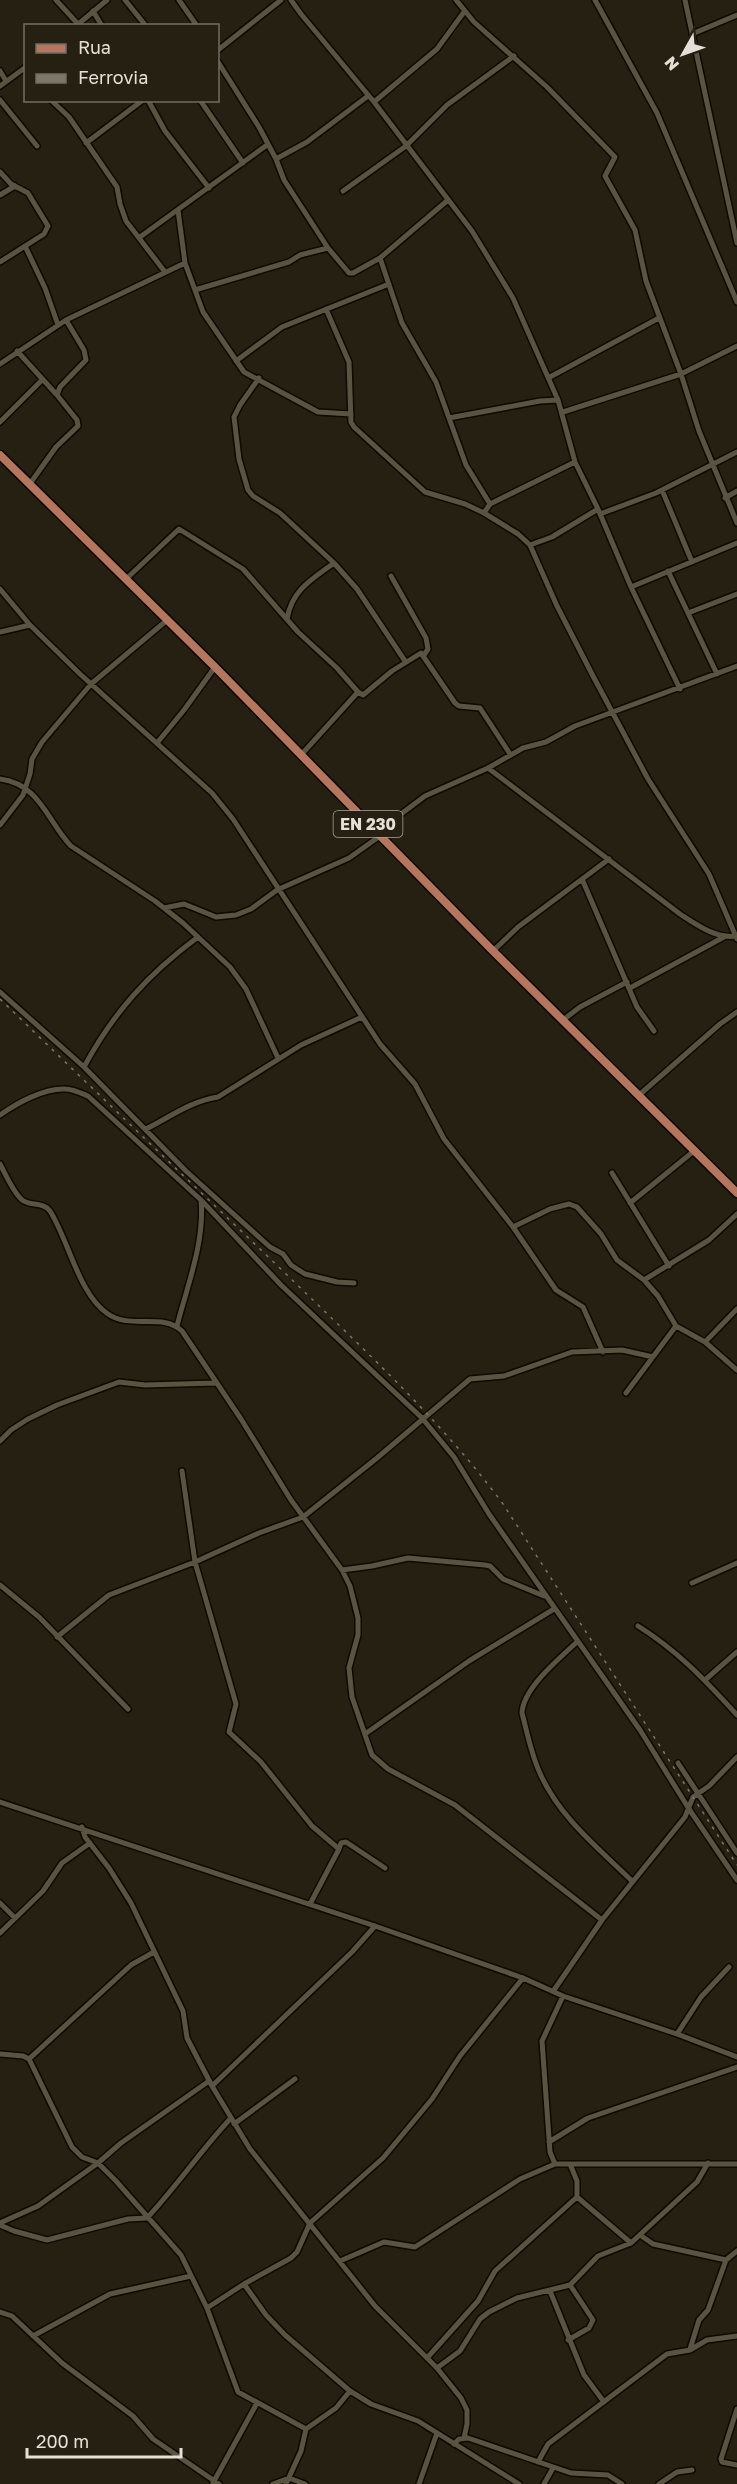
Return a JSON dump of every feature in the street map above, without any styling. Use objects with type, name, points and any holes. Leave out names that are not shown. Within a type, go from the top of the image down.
[{"type":"main road","name":"EN 230","points":[[2,460],[215,667],[493,951],[737,1193]]},
{"type":"street","points":[[56,0],[76,24]]},
{"type":"street","points":[[78,24],[107,0]]},
{"type":"street","points":[[125,0],[144,24]]},
{"type":"street","points":[[179,0],[196,24]]},
{"type":"street","points":[[219,49],[281,0]]},
{"type":"street","points":[[291,0],[374,102],[472,231],[509,291],[527,324],[558,400],[575,462],[680,689]]},
{"type":"street","points":[[456,0],[464,12],[514,56],[615,157],[605,176],[635,230],[646,281],[712,464],[737,523]]},
{"type":"street","points":[[595,0],[657,113],[737,302]]},
{"type":"street","points":[[685,0],[716,135],[737,243]]},
{"type":"street","points":[[93,11],[101,24]]},
{"type":"street","points":[[374,102],[437,50],[464,12]]},
{"type":"street","points":[[692,34],[737,15]]},
{"type":"street","points":[[344,191],[406,146],[447,105],[514,56]]},
{"type":"street","points":[[219,64],[276,159],[284,180],[328,248],[349,273],[380,258],[448,200]]},
{"type":"street","points":[[0,86],[23,69]]},
{"type":"street","points":[[0,71],[6,81]]},
{"type":"street","points":[[276,159],[307,142],[368,96]]},
{"type":"street","points":[[0,100],[37,146]]},
{"type":"street","points":[[53,102],[69,117],[117,187],[123,215],[165,272]]},
{"type":"street","points":[[86,143],[140,102]]},
{"type":"street","points":[[149,102],[165,131],[209,188]]},
{"type":"street","points":[[201,102],[243,163]]},
{"type":"street","points":[[140,237],[267,145]]},
{"type":"street","points":[[0,172],[31,197],[48,226],[44,234],[0,262]]},
{"type":"street","points":[[0,195],[15,186]]},
{"type":"street","points":[[178,210],[185,263],[203,312],[247,374],[259,378],[288,398],[318,412],[351,414]]},
{"type":"street","points":[[25,246],[45,288],[58,325]]},
{"type":"street","points":[[195,290],[328,248]]},
{"type":"street","points":[[380,258],[402,323],[436,382],[466,465],[490,504]]},
{"type":"street","points":[[0,364],[16,351],[66,320],[185,263]]},
{"type":"street","points":[[236,361],[275,331],[389,284]]},
{"type":"street","points":[[326,309],[349,362],[351,422],[354,427],[419,488],[430,495],[465,504],[484,513],[518,534],[530,545],[557,606],[613,713],[648,779],[709,874],[737,937],[724,937],[698,926],[680,914],[488,768]]},
{"type":"street","points":[[549,377],[659,318]]},
{"type":"street","points":[[57,395],[60,387],[86,360],[84,350],[66,320]]},
{"type":"street","points":[[562,412],[681,374],[737,346]]},
{"type":"street","points":[[16,351],[57,395],[77,420],[78,426],[56,447],[29,485]]},
{"type":"street","points":[[259,378],[234,417],[239,459],[248,490],[253,496],[280,513],[334,563],[357,589],[405,661]]},
{"type":"street","points":[[0,422],[42,380]]},
{"type":"street","points":[[449,418],[540,401],[558,400]]},
{"type":"street","points":[[530,545],[552,537],[599,512],[662,490],[737,452]]},
{"type":"street","points":[[484,513],[490,504],[575,462]]},
{"type":"street","points":[[662,490],[692,562]]},
{"type":"street","points":[[725,498],[737,491]]},
{"type":"street","points":[[125,580],[179,529],[243,569],[287,619],[337,668],[357,693],[363,696],[405,661],[418,654],[424,655],[455,703],[459,706],[480,708],[510,754]]},
{"type":"street","points":[[631,587],[737,543]]},
{"type":"street","points":[[287,619],[292,599],[310,580],[334,563]]},
{"type":"street","points":[[668,571],[717,674]]},
{"type":"street","points":[[391,576],[426,638],[428,649],[424,655]]},
{"type":"street","points":[[0,590],[30,625],[91,684],[212,793],[233,819],[386,1052],[415,1084],[444,1138],[513,1227],[556,1290],[583,1307],[603,1352]]},
{"type":"street","points":[[688,613],[737,594]]},
{"type":"street","points":[[0,825],[23,795],[36,750],[91,684],[166,621]]},
{"type":"street","points":[[0,632],[30,625]]},
{"type":"street","points":[[164,908],[184,904],[216,917],[226,918],[250,909],[278,890],[338,865],[380,836],[397,817],[425,796],[488,768],[523,748],[546,742],[575,726],[737,666]]},
{"type":"street","points":[[157,743],[215,667]]},
{"type":"street","points":[[301,754],[357,693]]},
{"type":"street","points":[[0,772],[2,779],[26,787],[40,801],[62,837],[71,846],[164,908],[230,968],[246,989],[278,1058]]},
{"type":"street","points":[[493,951],[518,927],[609,859]]},
{"type":"street","points":[[582,879],[638,1007],[654,1031]]},
{"type":"street","points":[[84,1067],[98,1041],[133,993],[164,962],[198,937]]},
{"type":"street","points":[[562,1020],[580,1006],[629,985],[724,937]]},
{"type":"street","points":[[0,992],[84,1067],[186,1172],[270,1247],[283,1254],[295,1269],[337,1282],[354,1283]]},
{"type":"street","points":[[638,1096],[720,1024],[737,1012]]},
{"type":"street","points":[[146,1129],[189,1105],[205,1098],[218,1097],[301,1045],[362,1017]]},
{"type":"street","points":[[0,1115],[14,1105],[49,1091],[66,1089],[88,1096],[201,1200],[281,1285],[423,1418],[454,1457],[489,1514],[640,1730],[737,1880]]},
{"type":"street","points":[[630,1203],[694,1151]]},
{"type":"street","points":[[0,1164],[21,1199],[49,1210],[74,1264],[101,1309],[109,1315],[132,1322],[159,1322],[177,1326],[188,1338],[303,1517],[342,1570],[350,1586],[358,1618],[358,1635],[349,1668],[352,1697],[372,1755],[379,1763],[455,1805],[602,1920]]},
{"type":"street","points":[[612,1173],[669,1266]]},
{"type":"street","points":[[177,1326],[200,1235],[201,1200]]},
{"type":"street","points":[[513,1227],[550,1209],[573,1205],[601,1234],[617,1260],[644,1280],[658,1296],[676,1326],[705,1342],[737,1370]]},
{"type":"street","points":[[644,1280],[709,1240],[737,1214]]},
{"type":"street","points":[[705,1342],[737,1309]]},
{"type":"street","points":[[626,1393],[676,1326]]},
{"type":"street","points":[[57,1637],[104,1597],[303,1517],[470,1379],[504,1376],[565,1353],[628,1350],[653,1357]]},
{"type":"street","points":[[0,1441],[18,1424],[28,1419],[57,1405],[119,1382],[145,1385],[216,1383]]},
{"type":"street","points":[[182,1471],[195,1562],[236,1704],[229,1732],[261,1762],[312,1826],[339,1849]]},
{"type":"street","points":[[342,1570],[408,1558],[485,1564],[503,1579],[545,1596]]},
{"type":"street","points":[[692,1583],[737,1563]]},
{"type":"street","points":[[0,1585],[39,1617],[128,1708]]},
{"type":"street","points":[[365,1734],[470,1661],[554,1609]]},
{"type":"street","points":[[638,1626],[666,1643],[737,1715]]},
{"type":"street","points":[[578,1641],[537,1682],[522,1707],[522,1713],[539,1771],[554,1799],[569,1820],[632,1881]]},
{"type":"street","points":[[705,1680],[737,1652]]},
{"type":"street","points":[[555,1990],[602,1920],[685,1817],[693,1797],[737,1756]]},
{"type":"street","points":[[678,1763],[737,1853]]},
{"type":"street","points":[[0,1802],[82,1827],[375,1926],[524,1978],[555,1990],[563,1996],[677,2034],[737,2057]]},
{"type":"street","points":[[82,1827],[90,1843],[131,1903],[183,2011],[187,2038],[211,2084],[250,2149],[375,2306],[437,2368],[467,2410],[464,2438],[454,2444]]},
{"type":"street","points":[[310,1904],[341,1843],[346,1842],[385,1868]]},
{"type":"street","points":[[0,1933],[43,1891],[62,1863],[90,1843]]},
{"type":"street","points":[[0,1903],[15,1918]]},
{"type":"street","points":[[0,2224],[38,2206],[98,2163],[121,2143],[211,2084],[352,1952],[375,1926]]},
{"type":"street","points":[[29,2059],[131,1965],[154,1952]]},
{"type":"street","points":[[677,2034],[701,1997],[729,1967]]},
{"type":"street","points":[[207,2308],[291,2258],[297,2252],[310,2223],[383,2158],[432,2099],[460,2056],[524,1978]]},
{"type":"street","points":[[555,2164],[549,2142],[542,2041],[563,1996]]},
{"type":"street","points":[[0,2054],[23,2056],[29,2059],[72,2147],[82,2157],[98,2163],[181,2255],[207,2308],[238,2392],[306,2429]]},
{"type":"street","points":[[549,2142],[588,2118],[737,2067]]},
{"type":"street","points":[[234,2124],[295,2079]]},
{"type":"street","points":[[0,2224],[14,2231],[46,2240],[128,2219],[147,2218],[164,2200],[194,2159],[231,2118]]},
{"type":"street","points":[[437,2368],[460,2350],[480,2319],[489,2312],[517,2298],[570,2285],[598,2256],[631,2243],[697,2182],[708,2163]]},
{"type":"street","points":[[340,2260],[384,2242],[415,2247],[520,2179],[555,2164],[737,2164]]},
{"type":"street","points":[[570,2164],[577,2181],[578,2197],[631,2243]]},
{"type":"street","points":[[427,2358],[478,2301],[495,2271],[578,2197]]},
{"type":"street","points":[[640,2235],[653,2244],[726,2260]]},
{"type":"street","points":[[690,2350],[699,2320],[708,2310],[726,2260],[737,2251]]},
{"type":"street","points":[[33,2336],[110,2294],[191,2276]]},
{"type":"street","points":[[244,2284],[266,2315],[285,2335],[350,2391],[371,2404],[418,2421],[519,2484]]},
{"type":"street","points":[[568,2340],[589,2328],[592,2320],[570,2285]]},
{"type":"street","points":[[550,2291],[584,2375],[604,2402]]},
{"type":"street","points":[[0,2312],[12,2316],[62,2362],[133,2416],[153,2439],[215,2483],[257,2403]]},
{"type":"street","points":[[538,2462],[548,2444],[661,2358],[690,2350],[707,2340],[737,2336]]},
{"type":"street","points":[[287,2481],[301,2451],[306,2429],[336,2408],[350,2391]]},
{"type":"street","points":[[737,2409],[721,2459],[722,2462],[737,2465]]},
{"type":"street","points":[[419,2484],[437,2433]]},
{"type":"street","points":[[464,2438],[553,2468],[579,2474],[608,2475],[622,2484]]},
{"type":"street","points":[[544,2484],[553,2468]]},
{"type":"street","points":[[660,2484],[677,2472],[692,2470]]},
{"type":"street","points":[[273,2484],[287,2481],[305,2484]]},
{"type":"railway","points":[[0,999],[371,1356],[453,1442],[503,1504],[737,1865]]}]
